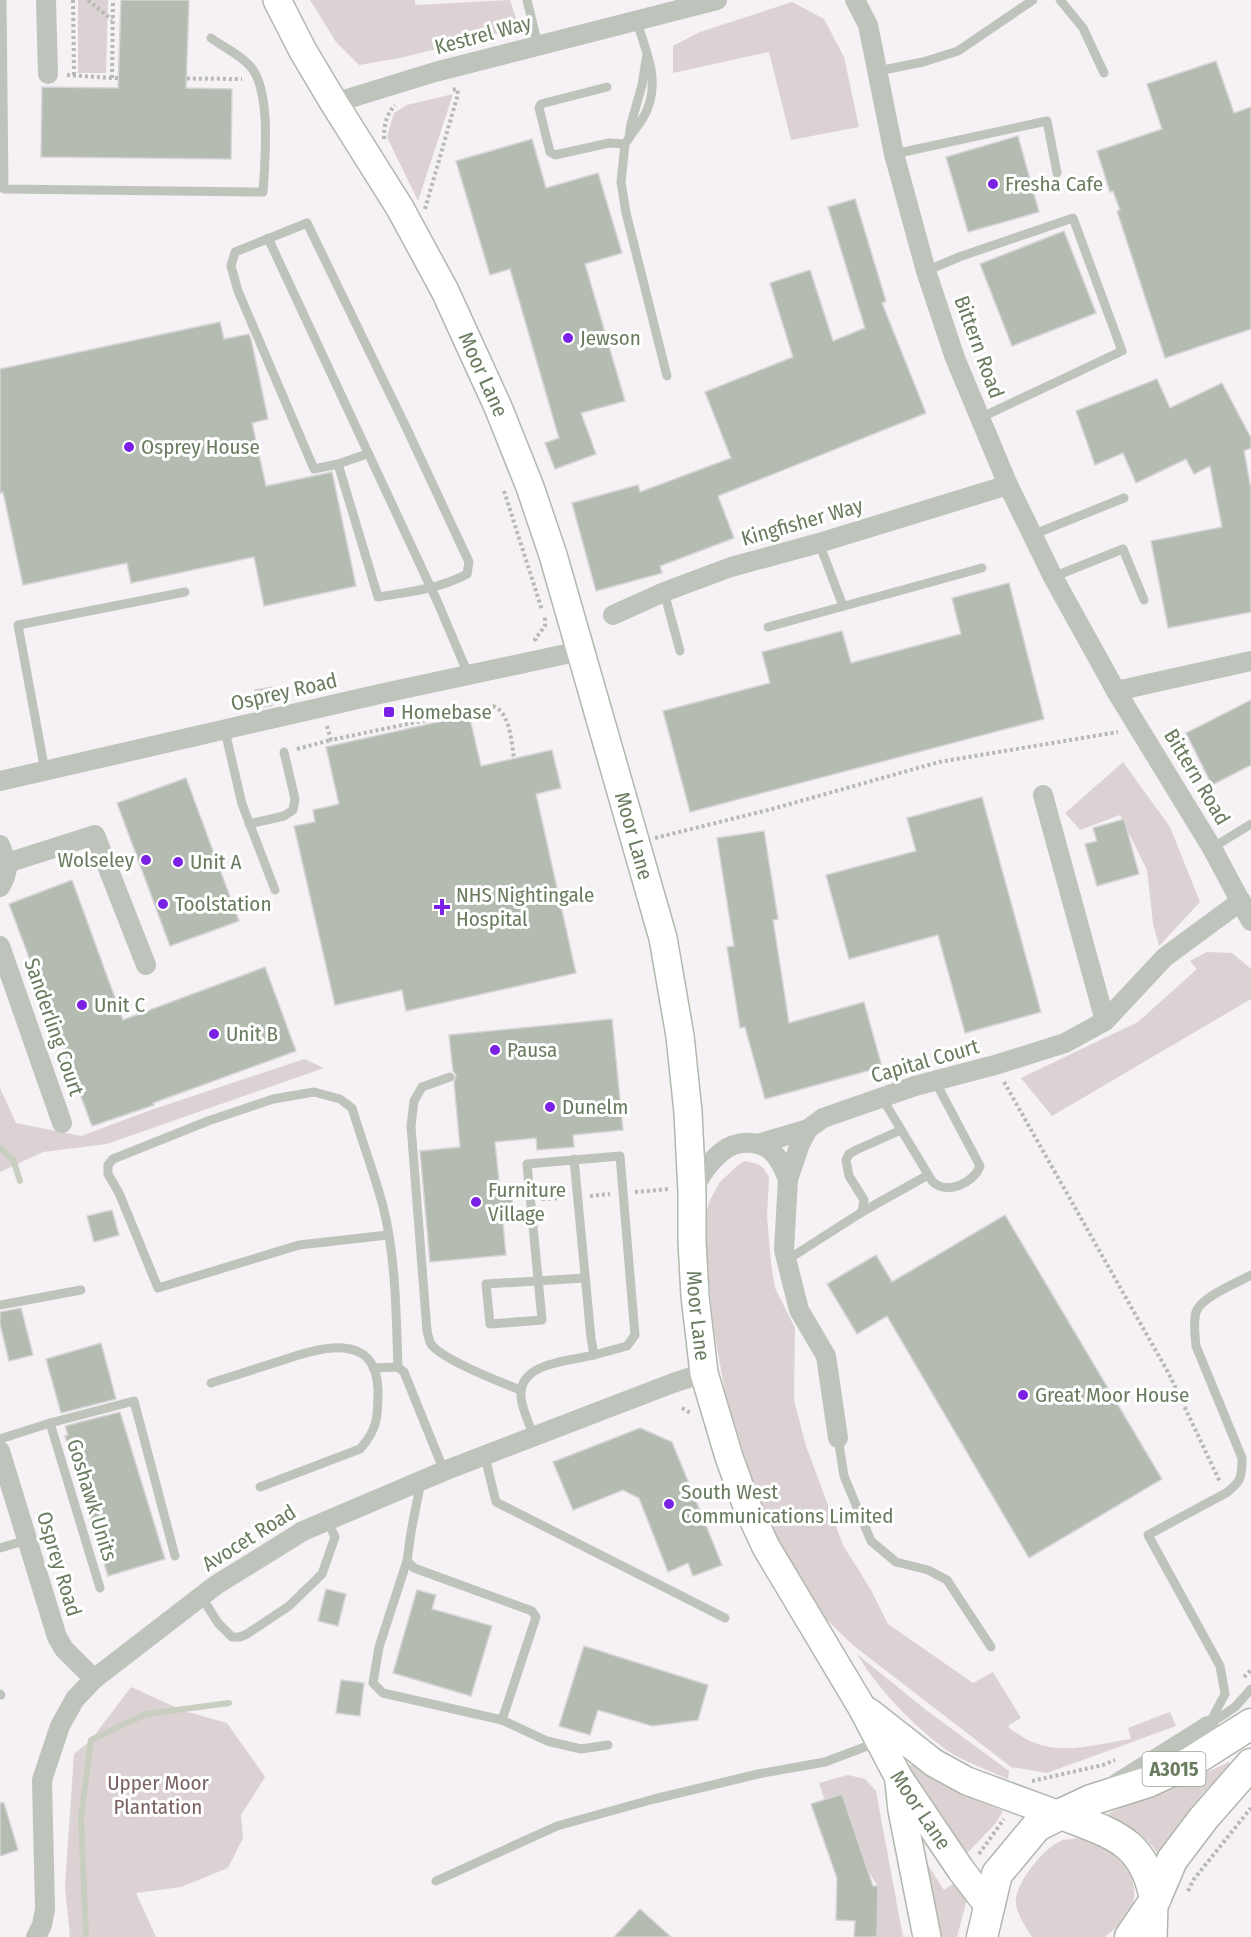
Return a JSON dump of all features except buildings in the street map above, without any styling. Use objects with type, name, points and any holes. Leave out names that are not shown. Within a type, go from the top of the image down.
[{"type":"main road","name":"Moor Lane","points":[[277,0],[333,103],[416,234],[445,291],[485,376],[530,487],[565,593],[663,938],[680,1036],[688,1112],[680,1191],[692,1241],[695,1296],[705,1373],[729,1457],[746,1504],[766,1547],[861,1706],[899,1779],[990,1908]]},
{"type":"main road","name":"Moor Lane","points":[[861,1706],[934,1763],[968,1781],[1060,1815]]},
{"type":"main road","name":"A3015","points":[[1060,1815],[1091,1800],[1148,1782],[1191,1762],[1251,1724]]},
{"type":"main road","points":[[1153,1937],[1164,1901],[1172,1860],[1203,1819],[1251,1764]]},
{"type":"main road","points":[[899,1779],[902,1810],[927,1937]]},
{"type":"main road","points":[[982,1937],[990,1908],[992,1887],[997,1874],[1037,1826],[1060,1815],[1108,1832],[1130,1847],[1143,1861],[1164,1901]]},
{"type":"main road","points":[[1130,1937],[1164,1901]]},
{"type":"main road","points":[[990,1908],[1006,1937]]},
{"type":"street","points":[[46,0],[48,74]]},
{"type":"street","name":"Kestrel Way","points":[[333,103],[435,72],[717,0]]},
{"type":"street","name":"Bittern Road","points":[[855,0],[868,25],[894,154],[926,271],[956,358],[1008,485],[1053,577],[1116,691],[1212,848],[1251,921]]},
{"type":"street","name":"Kingfisher Way","points":[[613,615],[664,592],[731,567],[819,543],[1008,485]]},
{"type":"street","name":"Osprey Road","points":[[0,781],[468,674],[580,651]]},
{"type":"street","points":[[1116,691],[1251,661]]},
{"type":"street","points":[[1043,795],[1105,1021]]},
{"type":"street","points":[[7,863],[95,835],[146,965]]},
{"type":"street","points":[[0,845],[7,863],[7,875],[0,887]]},
{"type":"street","name":"Capital Court","points":[[680,1191],[724,1150],[741,1143],[758,1144],[808,1129],[823,1118],[882,1098],[1065,1043],[1105,1021],[1166,957],[1241,901]]},
{"type":"street","name":"Sanderling Court","points":[[0,946],[62,1123]]},
{"type":"street","points":[[808,1129],[800,1144],[788,1179],[784,1250],[799,1311],[826,1356],[838,1438]]},
{"type":"street","points":[[758,1144],[771,1151],[781,1163],[788,1179]]},
{"type":"street","name":"Avocet Road","points":[[38,1936],[45,1909],[42,1780],[60,1726],[75,1700],[94,1679],[201,1596],[282,1543],[327,1520],[444,1471],[673,1383],[705,1373]]},
{"type":"street","name":"Osprey Road","points":[[0,1451],[57,1637],[64,1649],[94,1679]]},
{"type":"street","points":[[1091,1800],[1208,1726]]},
{"type":"lane","points":[[2,0],[4,189],[263,192],[266,146],[264,96],[251,66],[211,38]]},
{"type":"lane","points":[[527,0],[537,45]]},
{"type":"lane","points":[[878,71],[923,62],[958,51],[1033,0]]},
{"type":"lane","points":[[1060,0],[1083,28],[1104,73]]},
{"type":"lane","points":[[637,22],[654,78],[652,95],[646,112],[627,141],[621,182],[626,213],[667,376]]},
{"type":"lane","points":[[607,87],[541,104],[539,108],[550,152],[555,155],[627,141]]},
{"type":"lane","points":[[894,154],[1047,122],[1057,173]]},
{"type":"lane","points":[[926,271],[959,257],[1073,218],[1102,296],[1122,351],[980,418]]},
{"type":"lane","points":[[338,464],[378,597],[431,589],[467,574],[469,562],[307,223],[235,252],[231,266],[238,291],[314,469],[367,454]]},
{"type":"lane","points":[[268,238],[431,589],[468,674]]},
{"type":"lane","points":[[1032,536],[1124,498]]},
{"type":"lane","points":[[819,543],[843,606]]},
{"type":"lane","points":[[1053,577],[1123,549],[1144,600]]},
{"type":"lane","points":[[768,627],[982,568]]},
{"type":"lane","points":[[45,771],[18,625],[185,592]]},
{"type":"lane","points":[[664,592],[680,651]]},
{"type":"lane","points":[[225,731],[242,804],[275,890]]},
{"type":"lane","points":[[249,824],[284,816],[293,810],[295,799],[284,752]]},
{"type":"lane","points":[[1212,848],[1251,824]]},
{"type":"lane","points":[[450,1077],[422,1086],[414,1101],[411,1126],[427,1330],[431,1344],[441,1353],[479,1373],[521,1390]]},
{"type":"lane","points":[[882,1098],[937,1187],[952,1188],[975,1176],[980,1166],[935,1081]]},
{"type":"lane","points":[[388,1235],[299,1245],[158,1288],[119,1193],[108,1174],[108,1165],[113,1159],[208,1121],[273,1099],[314,1092],[340,1099],[351,1108],[383,1206],[388,1235],[396,1301],[398,1367]]},
{"type":"lane","points":[[862,1212],[864,1200],[849,1176],[846,1160],[849,1154],[856,1150],[901,1130]]},
{"type":"lane","points":[[534,1437],[521,1400],[521,1390],[526,1378],[532,1372],[544,1367],[627,1346],[635,1335],[620,1156],[527,1164],[538,1279],[542,1320],[490,1324],[486,1284],[538,1279],[585,1278]]},
{"type":"lane","points":[[574,1159],[594,1355]]},
{"type":"lane","points":[[787,1260],[862,1212],[928,1174]]},
{"type":"lane","points":[[1208,1726],[1225,1694],[1220,1666],[1148,1535],[1226,1493],[1235,1486],[1242,1475],[1242,1458],[1196,1346],[1194,1327],[1196,1310],[1205,1300],[1251,1275]]},
{"type":"lane","points":[[0,1305],[81,1290]]},
{"type":"lane","points":[[211,1383],[316,1349],[338,1347],[356,1350],[367,1358],[373,1368],[378,1382],[376,1423],[372,1436],[360,1449],[260,1487]]},
{"type":"lane","points":[[373,1368],[398,1367],[404,1371],[444,1471]]},
{"type":"lane","points":[[0,1439],[134,1401],[175,1556]]},
{"type":"lane","name":"Goshawk Units","points":[[50,1423],[100,1588]]},
{"type":"lane","points":[[838,1438],[844,1476],[871,1541],[896,1562],[928,1570],[947,1580],[991,1647]]},
{"type":"lane","points":[[485,1457],[496,1502],[725,1618]]},
{"type":"lane","points":[[421,1481],[407,1561],[379,1647],[373,1683],[383,1693],[502,1720],[547,1741],[581,1749],[608,1745]]},
{"type":"lane","points":[[201,1596],[218,1623],[232,1637],[247,1634],[289,1606],[322,1574],[335,1537],[327,1520]]},
{"type":"lane","points":[[0,1548],[27,1540]]},
{"type":"lane","points":[[407,1561],[414,1568],[532,1611],[536,1617],[502,1720]]},
{"type":"lane","points":[[1208,1726],[1235,1707],[1251,1689]]},
{"type":"lane","points":[[436,1881],[557,1826],[665,1796],[759,1774],[825,1762],[880,1741]]},
{"type":"path","points":[[73,0],[74,76]]},
{"type":"path","points":[[88,0],[112,20]]},
{"type":"path","points":[[112,0],[112,78]]},
{"type":"path","points":[[48,74],[112,78],[257,79]]},
{"type":"path","points":[[422,214],[458,89]]},
{"type":"path","points":[[503,488],[546,620],[545,626],[535,639],[536,642]]},
{"type":"path","points":[[284,752],[493,706],[499,708],[506,718],[514,758]]},
{"type":"path","points":[[323,707],[331,740]]},
{"type":"path","points":[[637,842],[707,826],[939,762],[1098,737],[1139,727]]},
{"type":"path","points":[[995,1065],[1169,1374],[1226,1493]]},
{"type":"path","points":[[633,1192],[680,1191]]},
{"type":"path","points":[[1014,1798],[1024,1783],[1103,1766],[1125,1755]]},
{"type":"path","points":[[1164,1901],[1194,1879],[1251,1808]]},
{"type":"green space","points":[[78,0],[108,0],[106,73],[78,73]]},
{"type":"green space","points":[[310,0],[415,0],[415,5],[510,0],[519,28],[400,58],[359,65],[336,42]]},
{"type":"green space","points":[[792,2],[824,19],[844,57],[859,127],[791,140],[769,52],[673,73],[673,46],[700,32]]},
{"type":"green space","points":[[453,94],[418,201],[387,137],[394,113],[407,105]]},
{"type":"green space","points":[[1123,762],[1170,827],[1200,902],[1159,946],[1153,923],[1147,870],[1120,815],[1080,830],[1065,813]]},
{"type":"green space","points":[[1207,952],[1232,953],[1251,969],[1251,999],[1052,1116],[1021,1078],[1138,1022],[1197,969],[1190,961]]},
{"type":"green space","points":[[304,1059],[324,1068],[107,1144],[43,1152],[0,1172],[0,1088],[16,1123],[81,1136]]},
{"type":"green space","points":[[744,1161],[758,1164],[769,1177],[767,1217],[771,1263],[775,1288],[795,1328],[794,1400],[806,1446],[843,1545],[871,1590],[888,1624],[973,1683],[993,1672],[1021,1718],[1008,1726],[1017,1734],[1036,1743],[1049,1747],[1076,1748],[1131,1739],[1128,1728],[1170,1712],[1176,1726],[1047,1773],[1011,1767],[854,1646],[827,1620],[799,1577],[770,1525],[753,1484],[725,1392],[713,1325],[704,1223],[709,1202],[719,1183]]},
{"type":"green space","points":[[857,1654],[926,1710],[1009,1771],[1008,1779],[976,1766],[945,1749],[909,1718],[886,1693]]},
{"type":"green space","name":"Upper Moor Plantation","points":[[131,1687],[184,1711],[227,1723],[265,1777],[241,1815],[243,1838],[228,1868],[181,1887],[136,1893],[156,1937],[70,1937],[65,1886],[74,1754],[91,1740]]},
{"type":"green space","points":[[1229,1762],[1231,1767],[1200,1797],[1159,1856],[1143,1837],[1107,1814],[1199,1775]]},
{"type":"green space","points":[[905,1765],[914,1765],[960,1793],[1003,1811],[996,1823],[966,1854]]},
{"type":"green space","points":[[848,1775],[865,1779],[876,1791],[903,1937],[877,1937],[878,1886],[868,1871],[842,1794],[825,1801],[819,1783]]},
{"type":"green space","points":[[1078,1838],[1108,1851],[1125,1866],[1134,1885],[1131,1913],[1125,1921],[1105,1937],[1032,1937],[1017,1908],[1018,1890],[1027,1873],[1048,1849],[1063,1840]]},
{"type":"green space","points":[[916,1846],[944,1890],[956,1882],[967,1899],[957,1937],[936,1937]]},
{"type":"waterway","points":[[0,1148],[13,1159],[20,1181]]},
{"type":"waterway","points":[[86,1937],[81,1817],[91,1740],[146,1714],[229,1703]]},
{"type":"place","name":"Fresha Cafe","points":[[993,184]]},
{"type":"place","name":"Jewson","points":[[568,338]]},
{"type":"place","name":"Osprey House","points":[[129,447]]},
{"type":"place","name":"Homebase","points":[[389,712]]},
{"type":"place","name":"Wolseley","points":[[146,860]]},
{"type":"place","name":"Unit A","points":[[178,862]]},
{"type":"place","name":"Toolstation","points":[[163,904]]},
{"type":"place","name":"NHS Nightingale Hospital","points":[[442,907]]},
{"type":"place","name":"Unit C","points":[[82,1005]]},
{"type":"place","name":"Unit B","points":[[214,1034]]},
{"type":"place","name":"Pausa","points":[[495,1050]]},
{"type":"place","name":"Dunelm","points":[[550,1107]]},
{"type":"place","name":"Furniture Village","points":[[476,1202]]},
{"type":"place","name":"Great Moor House","points":[[1023,1395]]},
{"type":"place","name":"South West Communications Limited","points":[[669,1504]]}]
